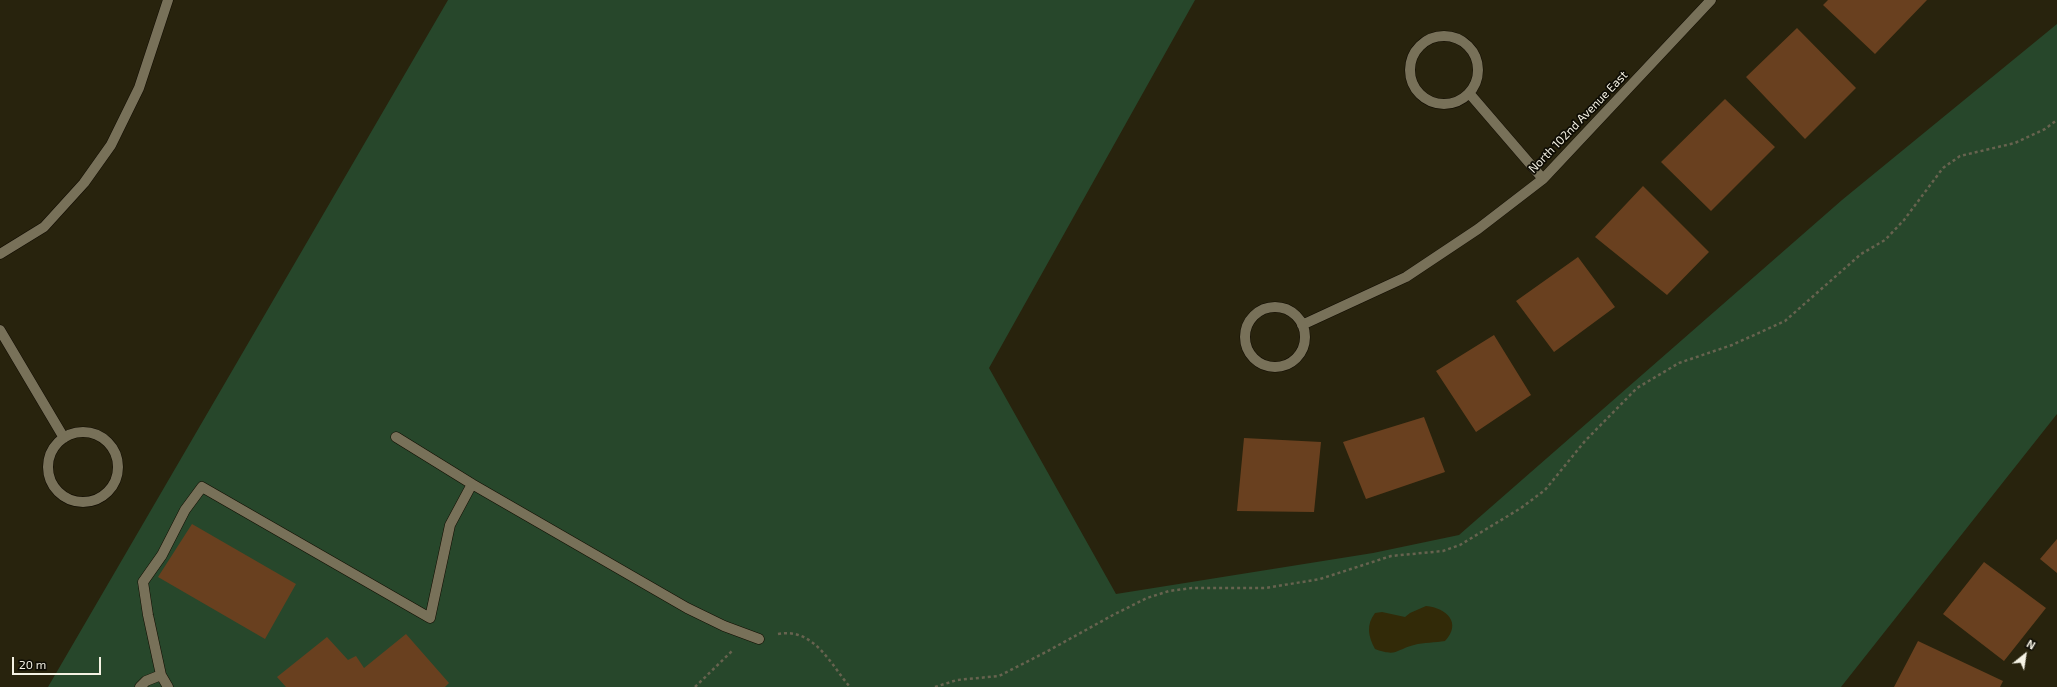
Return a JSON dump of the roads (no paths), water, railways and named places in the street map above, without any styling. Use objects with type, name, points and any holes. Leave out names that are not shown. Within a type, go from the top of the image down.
[{"type":"street","points":[[0,254],[44,227],[84,183],[111,145],[139,88],[168,0]]},
{"type":"street","name":"North 102nd Avenue East","points":[[1302,325],[1406,277],[1478,229],[1544,179],[1711,0]]},
{"type":"street","points":[[1444,35],[1457,38],[1468,46],[1477,60],[1478,69],[1476,81],[1469,93],[1459,100],[1447,104],[1434,103],[1419,94],[1412,84],[1409,71],[1411,58],[1418,47],[1432,38],[1444,35]]},
{"type":"street","points":[[1469,93],[1544,179]]},
{"type":"street","points":[[1275,307],[1290,311],[1302,325],[1305,336],[1303,347],[1297,357],[1285,365],[1274,367],[1263,365],[1251,356],[1244,342],[1246,327],[1254,315],[1264,308],[1275,307]]},
{"type":"street","points":[[0,330],[64,438]]},
{"type":"street","points":[[82,432],[93,434],[104,439],[112,448],[117,460],[118,472],[114,483],[107,493],[96,500],[85,502],[73,501],[62,495],[53,486],[49,475],[48,463],[52,451],[64,438],[82,432]]},
{"type":"street","points":[[396,437],[472,484],[687,608],[724,626],[759,639]]},
{"type":"street","points":[[168,687],[161,675],[148,615],[143,582],[162,554],[185,510],[202,487],[430,618],[450,525],[472,484]]},
{"type":"street","points":[[140,687],[146,681],[161,675]]}]
